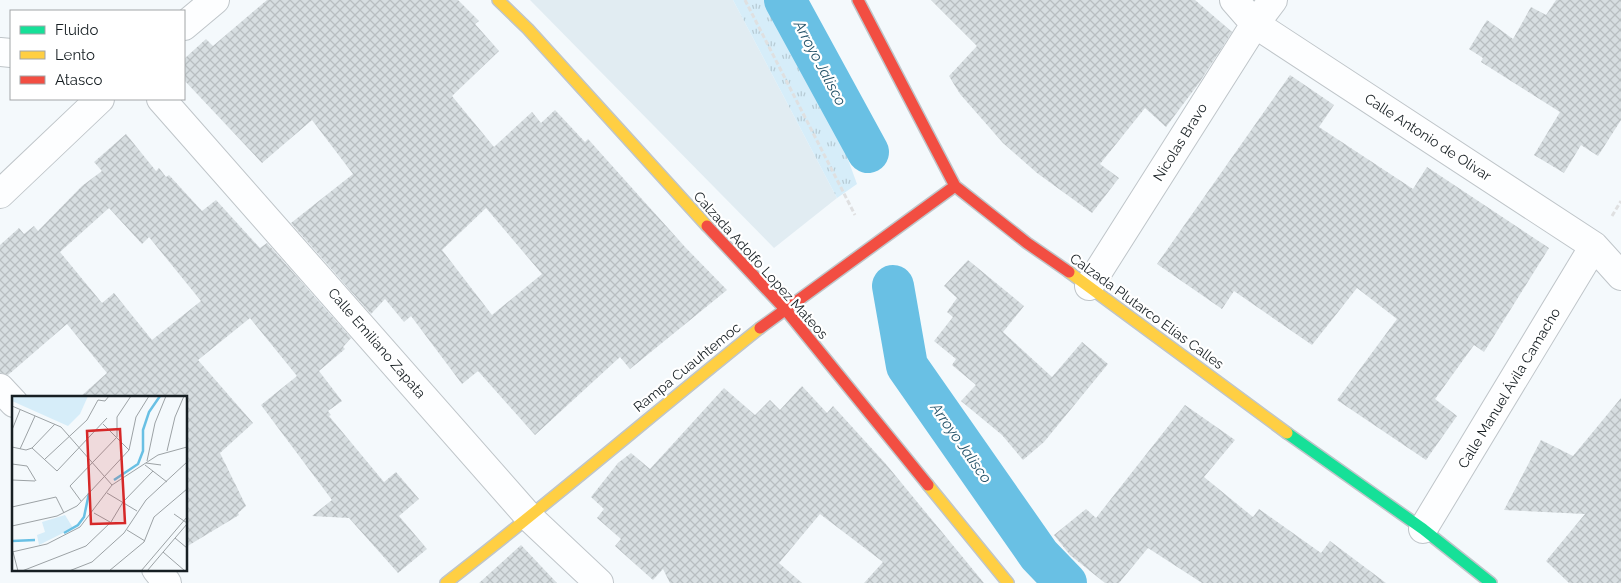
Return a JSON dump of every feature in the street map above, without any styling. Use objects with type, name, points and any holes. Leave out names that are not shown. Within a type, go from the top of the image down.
[{"type":"main road","name":"Calzada Adolfo Lopez Mateos","points":[[498,0],[528,29],[784,309],[1008,583]]},
{"type":"main road","name":"Calzada Plutarco Elías Calles","points":[[858,0],[955,186],[1027,243],[1089,286],[1284,431],[1423,529],[1491,583]]},
{"type":"main road","name":"Rampa Cuauhtemoc","points":[[446,583],[530,518],[657,410],[784,309],[955,186]]},
{"type":"street","points":[[185,25],[216,0]]},
{"type":"street","name":"Calle Antonio de Olivar","points":[[1234,0],[1255,24],[1594,246],[1621,276]]},
{"type":"street","name":"Nicolas Bravo","points":[[1089,286],[1255,24],[1273,0]]},
{"type":"street","points":[[0,194],[99,100]]},
{"type":"street","name":"Calle Emiliano Zapata","points":[[162,100],[530,518],[599,583]]},
{"type":"street","name":"Calle Manuel Ávila Camacho","points":[[1423,529],[1594,246]]},
{"type":"street","points":[[0,388],[12,401]]},
{"type":"street","points":[[157,570],[167,583]]},
{"type":"path","points":[[745,0],[871,247]]},
{"type":"shaded area","points":[[530,0],[733,0],[837,198],[774,248]]},
{"type":"green space","points":[[733,0],[765,0],[846,154],[857,184],[837,198]]},
{"type":"building","points":[[267,0],[458,0],[479,21],[475,24],[499,51],[452,96],[494,147],[532,112],[541,123],[555,110],[585,142],[588,139],[685,247],[727,290],[630,369],[620,357],[535,435],[478,371],[462,384],[411,316],[404,322],[385,299],[371,314],[291,223],[353,174],[312,120],[262,163],[185,81],[185,58],[206,39],[213,46]],"holes":[[[486,208],[542,274],[492,315],[442,250]]]},
{"type":"building","points":[[931,0],[1195,0],[1232,32],[1199,83],[1166,127],[1145,108],[1100,164],[1119,178],[1092,213],[1037,173],[1003,143],[960,94],[949,76],[977,46]]},
{"type":"building","points":[[1556,0],[1621,0],[1621,120],[1598,156],[1581,145],[1564,173],[1534,155],[1560,112],[1481,62],[1483,58],[1469,49],[1487,20],[1513,39],[1531,7],[1546,15]]},
{"type":"building","points":[[1290,75],[1334,105],[1319,127],[1413,189],[1427,167],[1549,248],[1484,352],[1474,345],[1435,399],[1457,416],[1426,460],[1337,400],[1397,319],[1357,288],[1312,345],[1234,291],[1222,309],[1157,264]]},
{"type":"building","points":[[126,134],[156,171],[159,168],[166,177],[169,175],[202,211],[216,200],[260,248],[267,243],[351,338],[343,347],[345,349],[319,371],[342,401],[328,411],[331,415],[329,416],[384,482],[396,472],[419,499],[399,516],[427,549],[398,573],[349,518],[312,516],[332,500],[261,405],[297,376],[250,318],[198,360],[253,423],[220,453],[246,506],[238,513],[239,515],[188,546],[188,396],[81,396],[107,373],[67,324],[8,375],[0,373],[0,245],[19,228],[24,234],[34,226],[38,231],[82,186],[102,171],[94,162]],"holes":[[[109,208],[142,244],[149,237],[201,301],[152,340],[114,293],[102,303],[60,252]]]},
{"type":"building","points":[[968,260],[1024,306],[1003,332],[1052,377],[1082,342],[1108,364],[1044,442],[1023,460],[1002,435],[961,401],[976,385],[952,365],[956,359],[934,341],[953,317],[947,312],[957,298],[944,286]]},
{"type":"building","points":[[802,386],[827,413],[833,406],[885,463],[984,583],[864,583],[883,562],[820,514],[779,563],[802,583],[670,583],[663,569],[653,580],[615,546],[621,539],[597,518],[604,509],[591,497],[618,463],[631,453],[650,469],[724,388],[755,415],[770,400],[780,410]]},
{"type":"building","points":[[1621,398],[1621,583],[1569,583],[1546,561],[1585,514],[1504,510],[1541,440],[1573,456]]},
{"type":"building","points":[[1185,405],[1235,440],[1204,477],[1253,517],[1259,509],[1321,553],[1330,541],[1386,583],[1202,583],[1148,548],[1119,583],[1105,583],[1070,555],[1054,535],[1086,509],[1096,518]]},
{"type":"building","points":[[521,545],[557,583],[479,583]]},
{"type":"waterway","name":"Arroyo Jalisco","points":[[785,0],[868,152]]},
{"type":"waterway","name":"Arroyo Jalisco","points":[[893,286],[907,366],[1039,555],[1066,583]]},
{"type":"traffic: fast","points":[[1287,433],[1423,529],[1491,583]]},
{"type":"traffic: slow","points":[[498,0],[528,29],[707,226]]},
{"type":"traffic: slow","points":[[1069,272],[1287,433]]},
{"type":"traffic: slow","points":[[446,583],[760,328]]},
{"type":"traffic: slow","points":[[928,485],[1008,583]]},
{"type":"traffic: jam","points":[[858,0],[955,186],[1027,243],[1069,272]]},
{"type":"traffic: jam","points":[[760,328],[955,186]]},
{"type":"traffic: jam","points":[[707,226],[785,309],[928,485]]}]
